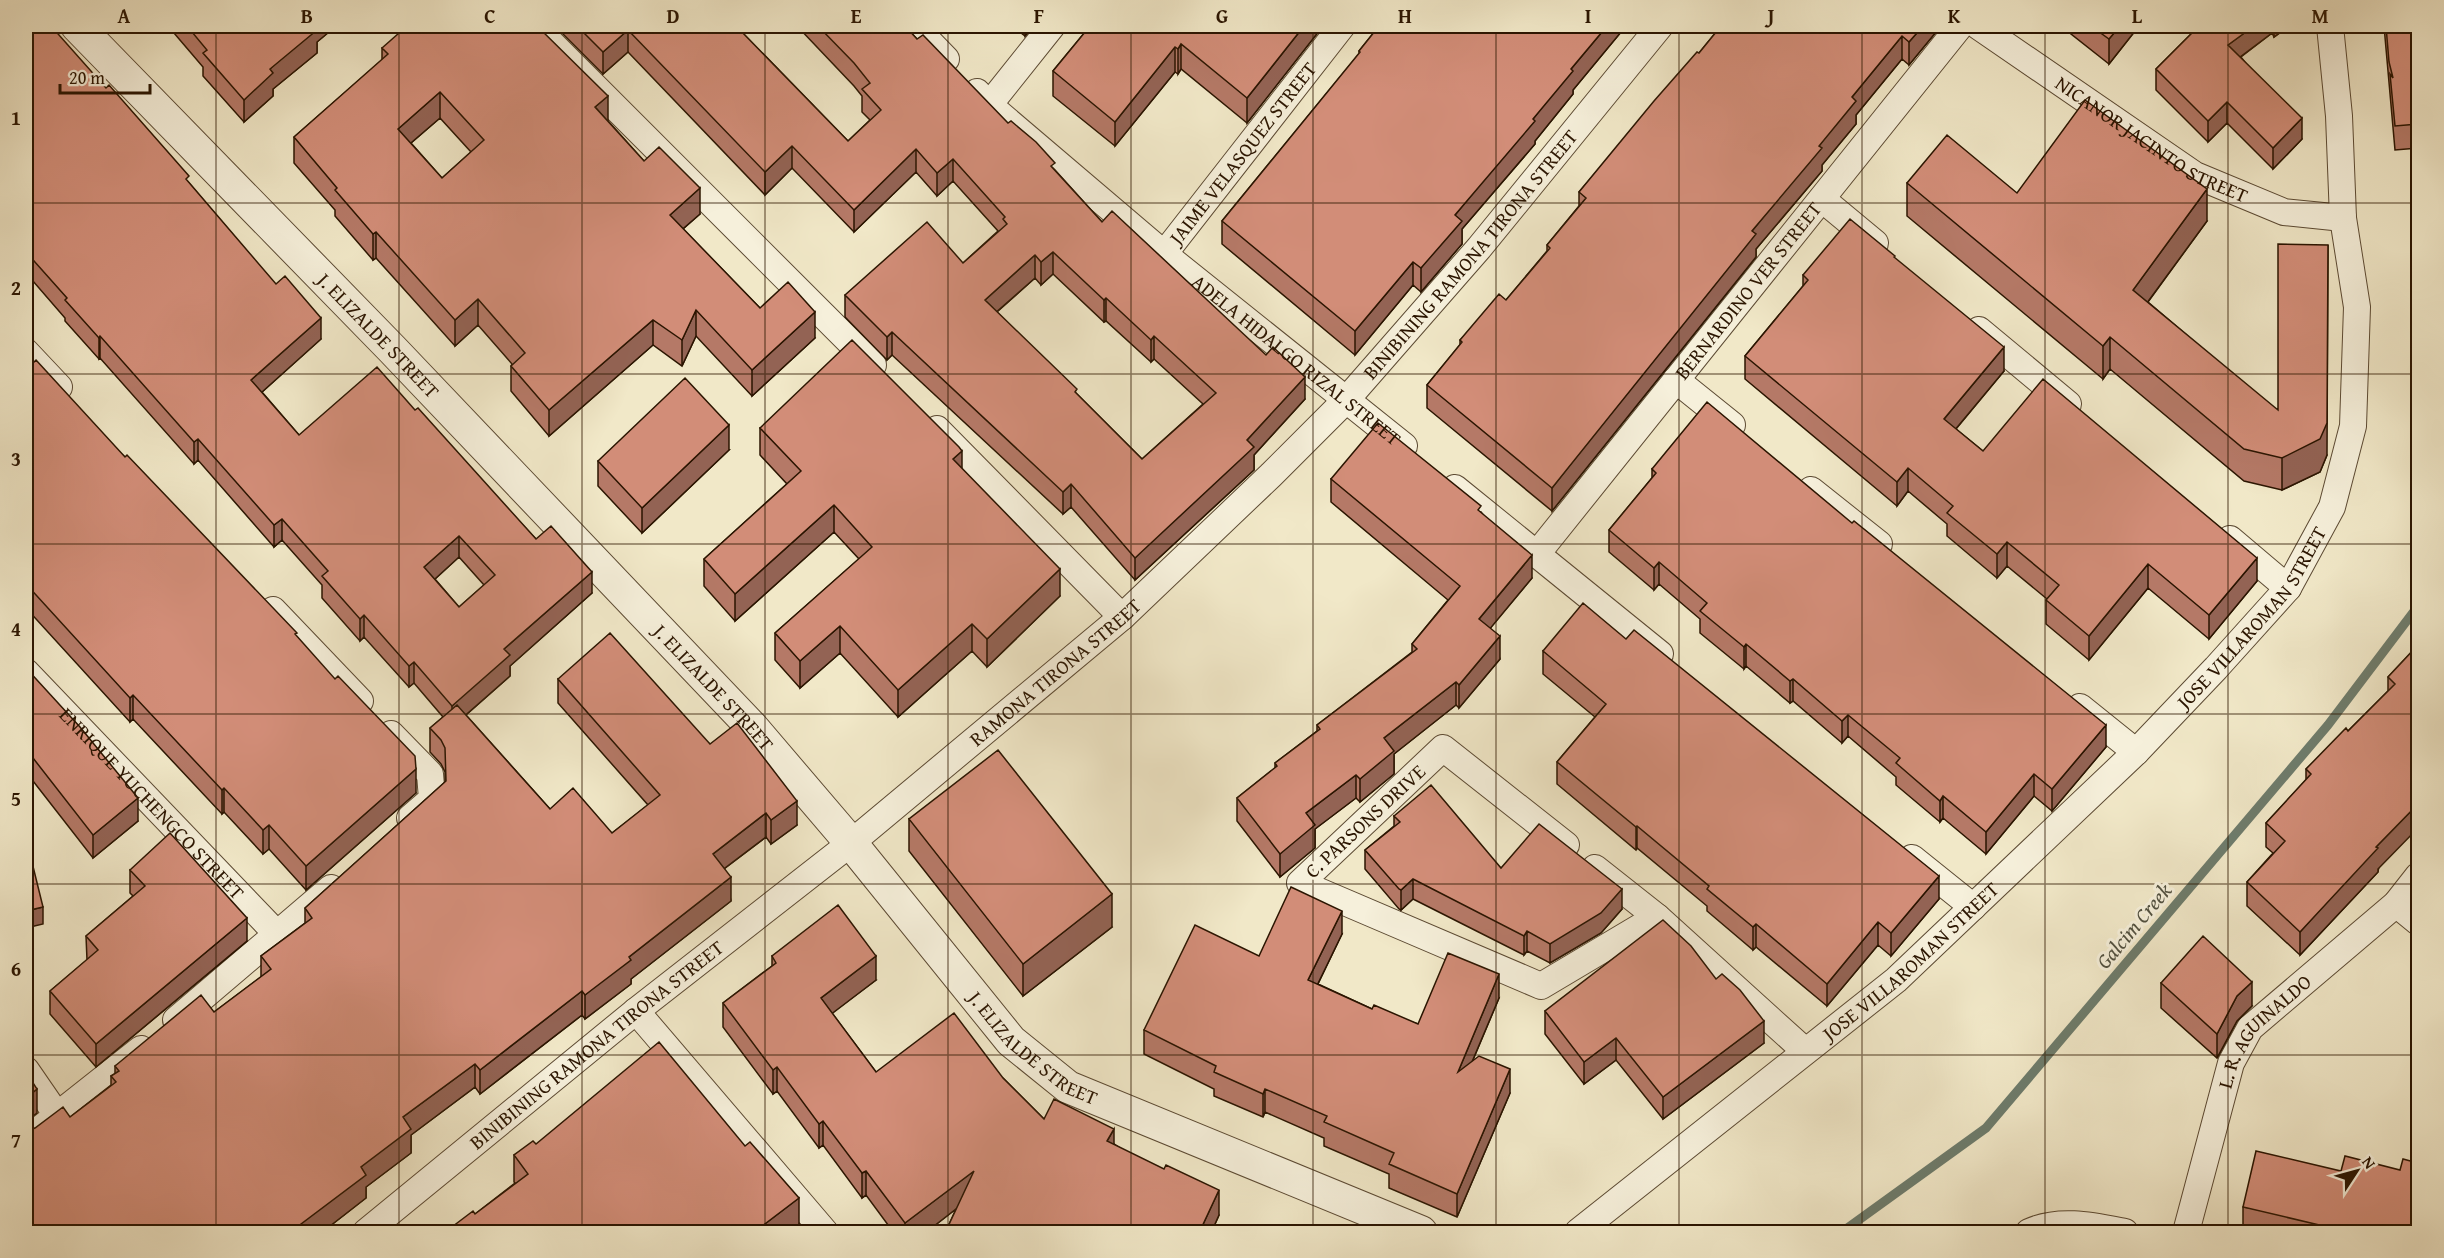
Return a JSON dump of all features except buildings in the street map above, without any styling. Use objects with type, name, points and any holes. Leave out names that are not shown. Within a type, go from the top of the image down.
[{"type":"street","name":"J. ELIZALDE STREET","points":[[77,26],[392,349],[752,727],[840,851],[1011,1041],[1068,1087],[1420,1233]]},
{"type":"street","points":[[534,26],[888,379]]},
{"type":"street","name":"ADELA HIDALGO RIZAL STREET","points":[[914,26],[989,105],[1164,254],[1347,399],[1676,667]]},
{"type":"street","points":[[989,105],[1052,26]]},
{"type":"street","name":"JAIME VELASQUEZ STREET","points":[[1164,254],[1342,26]]},
{"type":"street","name":"BINIBINING RAMONA TIRONA STREET","points":[[1271,475],[1347,399],[1479,248],[1660,26]]},
{"type":"street","name":"BERNARDINO VER STREET","points":[[1536,555],[1960,26]]},
{"type":"street","name":"NICANOR JACINTO STREET","points":[[1978,26],[2195,175],[2284,212],[2343,218]]},
{"type":"street","name":"JOSE VILLAROMAN STREET","points":[[1578,1233],[1896,980],[2136,752],[2288,588],[2332,507],[2354,426],[2357,307],[2343,218],[2339,116],[2330,26]]},
{"type":"street","points":[[1822,199],[1895,260]]},
{"type":"street","points":[[1959,313],[2087,420]]},
{"type":"street","points":[[26,352],[75,404]]},
{"type":"street","points":[[1676,380],[1749,439]]},
{"type":"street","points":[[921,413],[1122,617]]},
{"type":"street","name":"RAMONA TIRONA STREET","points":[[840,851],[1122,617],[1271,475]]},
{"type":"street","points":[[1795,476],[1896,558]]},
{"type":"street","points":[[2215,527],[2288,588]]},
{"type":"street","points":[[257,594],[430,774],[432,799],[389,837]]},
{"type":"street","name":"ENRIQUE YUCHENGCO STREET","points":[[26,672],[278,935]]},
{"type":"street","points":[[2062,692],[2136,752]]},
{"type":"street","name":"C. PARSONS DRIVE","points":[[1657,917],[1541,986],[1300,883],[1443,748],[1657,917],[1805,1051]]},
{"type":"street","points":[[1889,839],[1973,907]]},
{"type":"street","name":"BINIBINING RAMONA TIRONA STREET","points":[[366,1233],[636,1011],[840,851]]},
{"type":"street","points":[[26,1140],[109,1077],[346,875]]},
{"type":"street","name":"L. R. AGUINALDO","points":[[2186,1233],[2231,1063],[2250,1028],[2396,904],[2418,876]]},
{"type":"street","points":[[2396,904],[2418,922]]},
{"type":"street","points":[[636,1011],[814,1229]]},
{"type":"street","points":[[26,1070],[57,1115]]},
{"type":"street","points":[[2029,1233],[2039,1228],[2083,1224],[2125,1233]]},
{"type":"waterway","name":"Galcim Creek","points":[[1842,1232],[1986,1128],[2328,725],[2418,606]]}]
